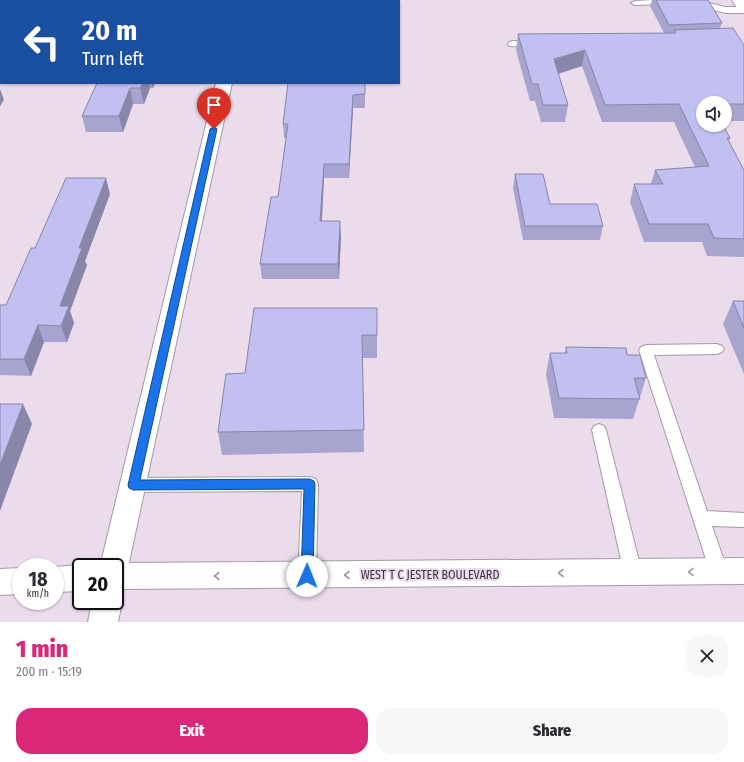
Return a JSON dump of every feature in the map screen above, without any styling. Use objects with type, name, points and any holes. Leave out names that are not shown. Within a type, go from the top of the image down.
[{"type":"street","points":[[738,0],[744,9]]},
{"type":"street","points":[[116,558],[224,84]]},
{"type":"street","name":"WEST T C JESTER BOULEVARD","points":[[124,576],[307,576],[732,571]]},
{"type":"street","points":[[0,582],[12,581]]},
{"type":"street","points":[[103,622],[105,610]]},
{"type":"lane","points":[[635,3],[701,3],[725,10],[744,9]]},
{"type":"lane","points":[[512,44],[542,44]]},
{"type":"lane","points":[[717,349],[646,350],[701,518],[732,571]]},
{"type":"lane","points":[[599,430],[633,573]]},
{"type":"lane","points":[[133,485],[310,484],[307,576]]},
{"type":"lane","points":[[701,518],[744,520]]},
{"type":"building","points":[[656,0],[708,0],[722,23],[669,25]]},
{"type":"building","points":[[733,28],[744,45],[744,104],[732,104],[732,96],[696,96],[696,132],[727,132],[730,138],[727,138],[744,170],[744,239],[714,238],[708,224],[649,224],[634,184],[663,184],[655,170],[709,166],[679,104],[605,105],[585,50],[554,59],[568,105],[543,105],[538,84],[532,84],[518,34],[676,33],[674,30]]},
{"type":"building","points":[[97,84],[142,84],[140,88],[130,88],[119,116],[82,116]]},
{"type":"building","points":[[288,84],[365,84],[365,94],[353,95],[349,164],[324,164],[320,221],[340,221],[338,264],[260,264],[271,197],[278,197],[288,124],[283,124]]},
{"type":"building","points":[[515,174],[543,174],[550,204],[597,204],[603,226],[525,226]]},
{"type":"building","points":[[66,178],[106,178],[79,248],[82,248],[60,306],[69,306],[61,326],[38,325],[24,359],[0,359],[0,305],[6,305],[31,248],[35,248]]},
{"type":"building","points":[[733,301],[744,301],[744,328]]},
{"type":"building","points":[[254,308],[377,308],[377,335],[362,335],[364,430],[218,432],[226,374],[245,373]]},
{"type":"building","points":[[566,347],[626,348],[627,355],[640,355],[646,378],[634,378],[640,399],[559,398],[550,353],[567,353]]},
{"type":"building","points":[[0,404],[23,404],[0,465]]},
{"type":"route","points":[[214,129],[133,485],[310,484],[307,576]]}]
